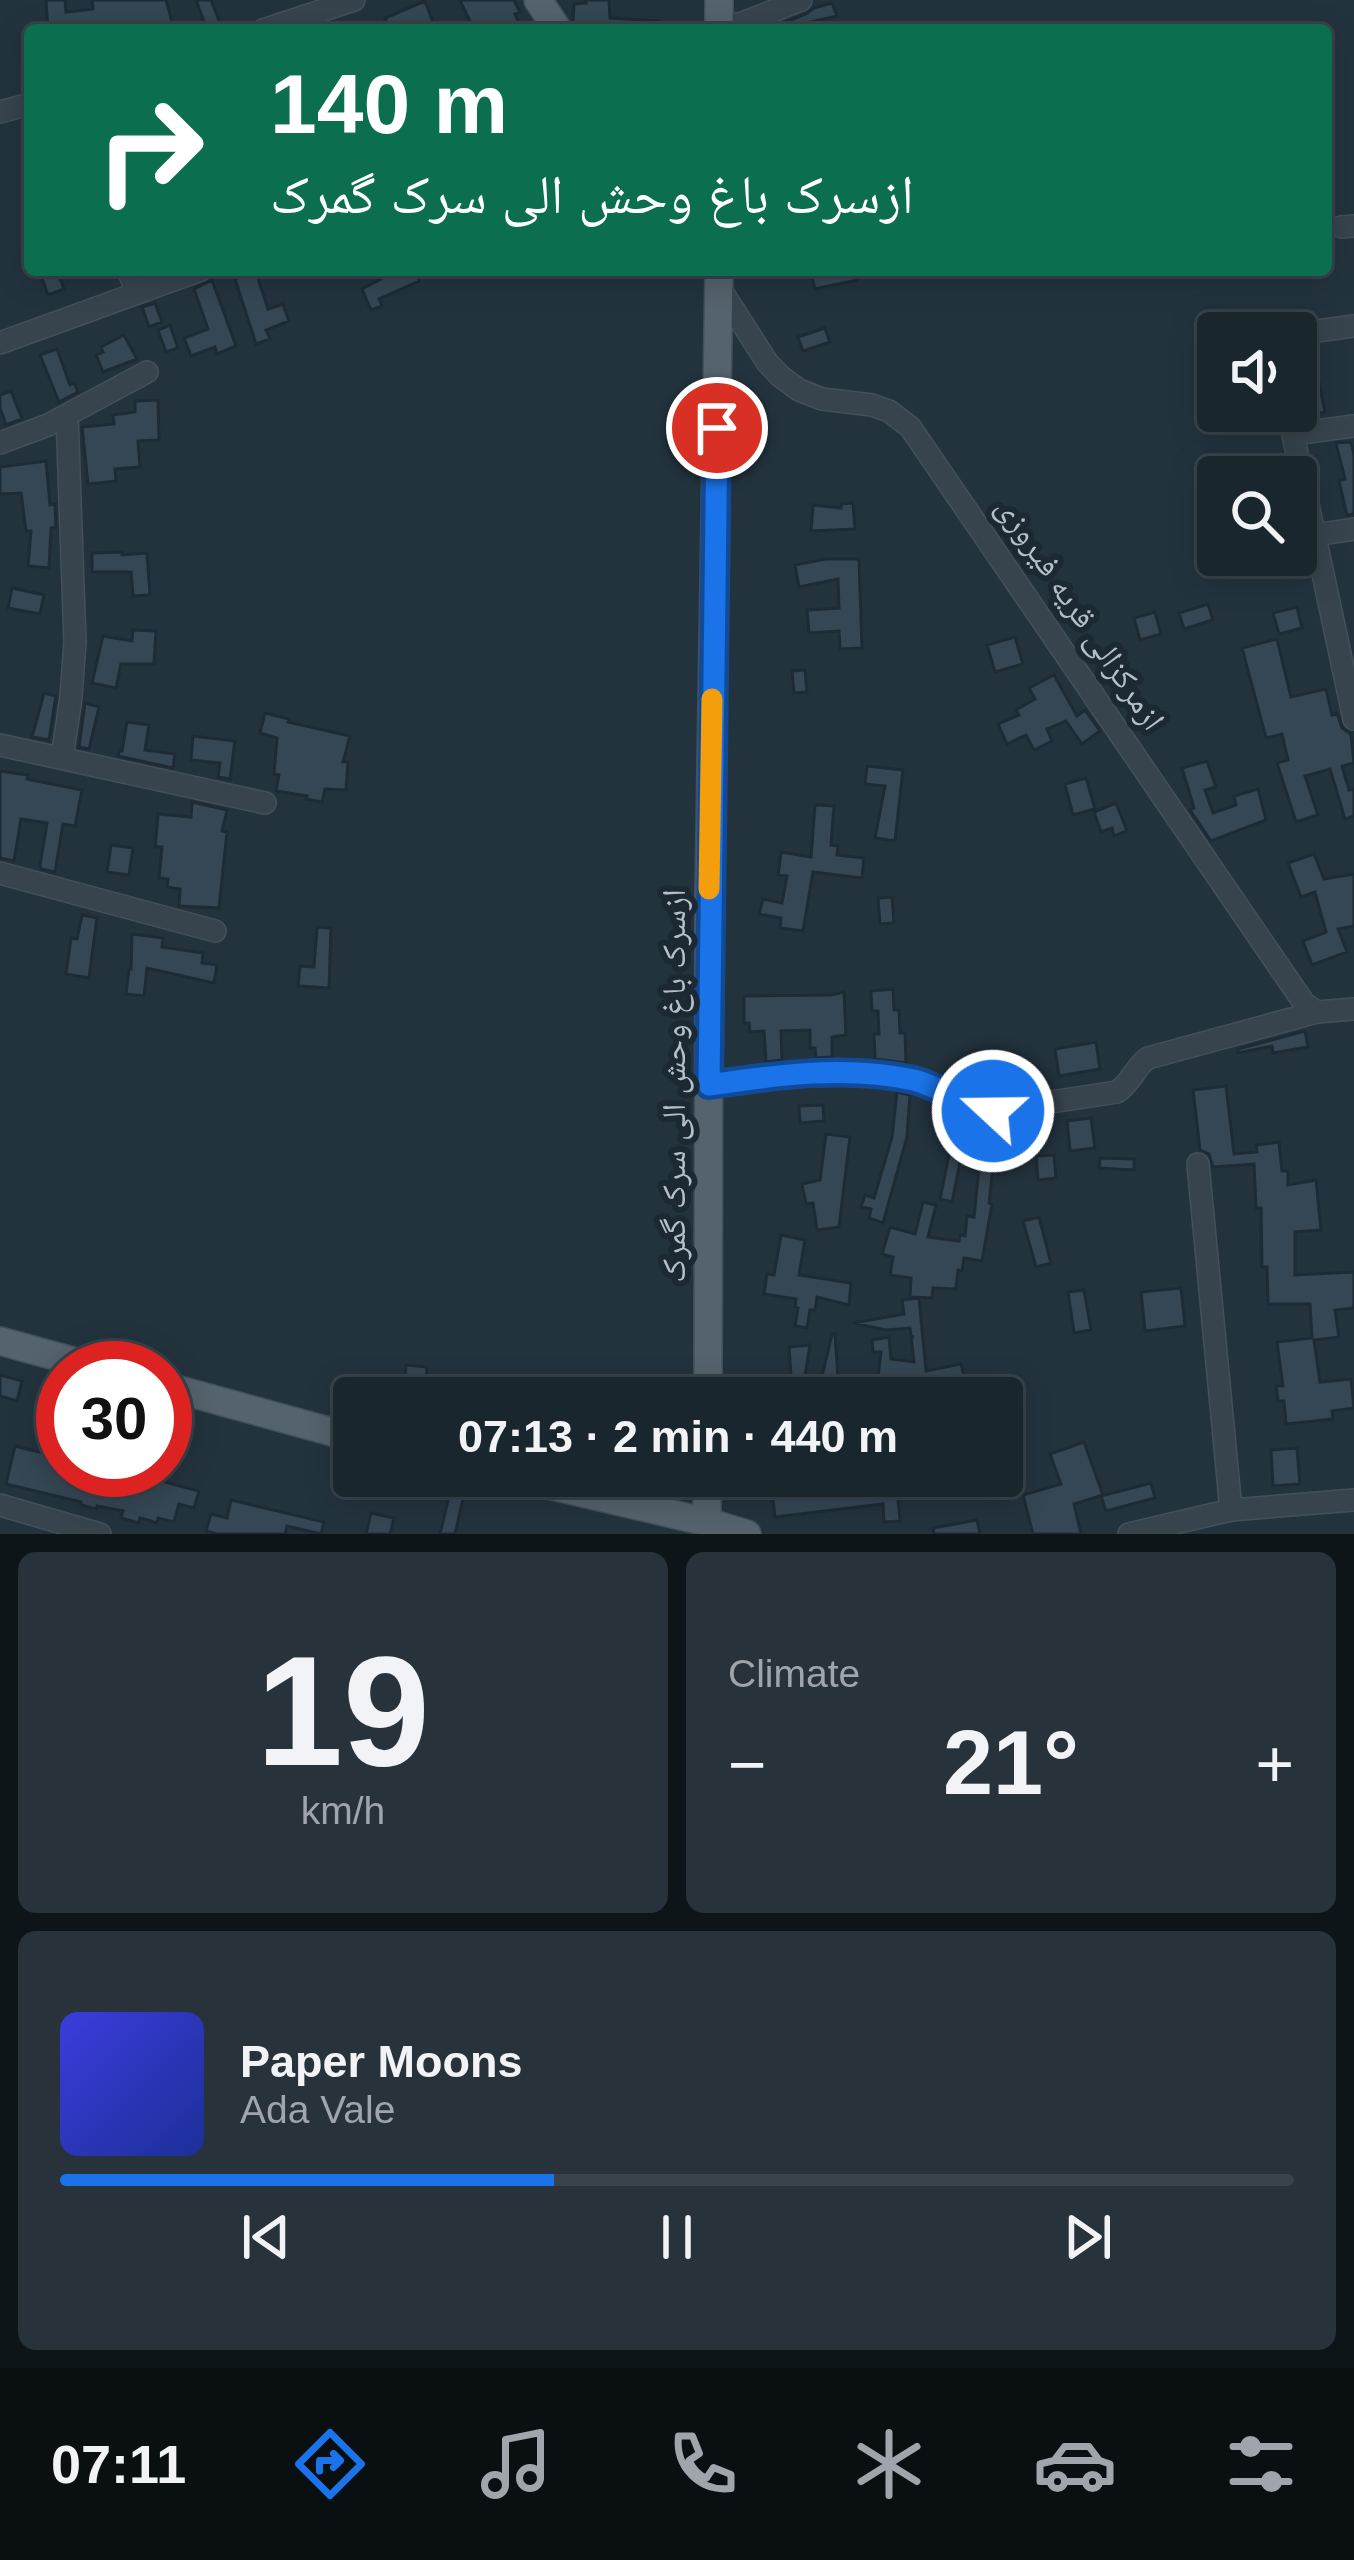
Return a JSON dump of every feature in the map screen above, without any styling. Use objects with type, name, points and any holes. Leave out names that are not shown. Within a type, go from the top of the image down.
[{"type":"main road","name":"ازسرک باغ وحش الی سرک گمرک","points":[[707,1377],[719,278]]},
{"type":"main road","points":[[0,1341],[36,1351]]},
{"type":"main road","points":[[192,1393],[333,1432]]},
{"type":"main road","points":[[600,1497],[747,1534]]},
{"type":"main road","points":[[707,1497],[707,1522]]},
{"type":"street","points":[[281,24],[354,0]]},
{"type":"street","points":[[738,24],[801,0]]},
{"type":"street","points":[[130,276],[137,293]]},
{"type":"street","points":[[0,343],[184,276]]},
{"type":"street","name":"ازمرکزالی قریه فیروزی","points":[[719,278],[767,362],[780,376],[822,399],[889,411],[910,427],[1304,1003],[1317,1012]]},
{"type":"street","points":[[1317,331],[1354,326]]},
{"type":"street","points":[[0,443],[67,415],[147,372]]},
{"type":"street","points":[[62,758],[75,642],[67,415]]},
{"type":"street","points":[[1317,424],[1354,426]]},
{"type":"street","points":[[1317,535],[1354,529]]},
{"type":"street","points":[[1317,544],[1354,719]]},
{"type":"street","points":[[0,745],[265,803]]},
{"type":"street","points":[[0,873],[214,932]]},
{"type":"street","points":[[709,1085],[778,1073],[849,1072],[921,1082],[993,1111],[1117,1092],[1148,1058],[1317,1012],[1354,1009]]},
{"type":"street","points":[[1198,1164],[1231,1510]]},
{"type":"street","points":[[1129,1534],[1231,1510],[1354,1500]]},
{"type":"street","points":[[0,1505],[100,1534]]},
{"type":"building","points":[[46,0],[65,0],[66,12],[93,9],[92,0],[166,0],[172,22],[165,24],[48,24]]},
{"type":"building","points":[[196,0],[211,0],[221,24],[205,24]]},
{"type":"building","points":[[460,0],[514,0],[520,12],[515,14],[519,24],[471,24]]},
{"type":"building","points":[[609,0],[610,18],[659,24],[574,24],[574,4]]},
{"type":"building","points":[[425,1],[434,24],[388,24],[385,18]]},
{"type":"building","points":[[832,3],[837,16],[781,24],[806,14]]},
{"type":"building","points":[[41,276],[59,276],[64,289],[48,295]]},
{"type":"building","points":[[257,276],[268,309],[283,304],[289,321],[266,330],[270,339],[256,344],[235,279]]},
{"type":"building","points":[[387,276],[417,276],[419,281],[379,299],[382,306],[371,310],[362,289]]},
{"type":"building","points":[[856,276],[857,280],[815,289],[812,277]]},
{"type":"building","points":[[212,280],[236,346],[217,354],[215,347],[191,356],[184,338],[208,329],[194,289]]},
{"type":"building","points":[[155,303],[162,322],[149,327],[142,307]]},
{"type":"building","points":[[170,325],[178,348],[166,352],[158,330]]},
{"type":"building","points":[[825,328],[830,342],[803,351],[798,337]]},
{"type":"building","points":[[124,335],[137,359],[103,372],[96,355],[103,352],[101,347]]},
{"type":"building","points":[[57,349],[70,385],[74,383],[78,392],[59,402],[40,355]]},
{"type":"building","points":[[1317,383],[1325,412],[1317,414]]},
{"type":"building","points":[[11,391],[22,419],[6,425],[0,395]]},
{"type":"building","points":[[158,400],[159,440],[138,441],[140,467],[115,469],[116,481],[88,484],[82,427],[114,424],[113,415],[135,412],[135,401]]},
{"type":"building","points":[[1351,442],[1354,514],[1347,515],[1336,443]]},
{"type":"building","points":[[46,461],[56,527],[51,528],[49,568],[28,566],[31,531],[26,531],[21,493],[0,494],[0,467]]},
{"type":"building","points":[[853,503],[855,529],[811,531],[813,505],[841,508],[841,504]]},
{"type":"building","points":[[92,553],[147,553],[150,595],[133,596],[131,572],[92,572]]},
{"type":"building","points":[[859,559],[862,648],[840,649],[839,631],[809,633],[807,610],[839,608],[838,579],[799,587],[795,565]]},
{"type":"building","points":[[12,588],[44,595],[40,614],[8,608]]},
{"type":"building","points":[[1208,604],[1213,620],[1184,629],[1179,613]]},
{"type":"building","points":[[1297,607],[1302,628],[1279,634],[1273,613]]},
{"type":"building","points":[[1155,612],[1161,634],[1140,640],[1134,618]]},
{"type":"building","points":[[133,630],[156,631],[154,664],[121,664],[116,688],[92,683],[103,636],[132,641]]},
{"type":"building","points":[[1015,637],[1023,664],[995,672],[987,645]]},
{"type":"building","points":[[1277,639],[1291,697],[1326,689],[1332,715],[1337,713],[1342,728],[1351,734],[1354,763],[1342,766],[1349,790],[1354,789],[1354,816],[1345,819],[1330,769],[1305,776],[1318,815],[1296,822],[1277,763],[1288,760],[1282,734],[1266,738],[1242,648]]},
{"type":"building","points":[[805,670],[807,692],[794,693],[792,671]]},
{"type":"building","points":[[1054,675],[1077,716],[1085,710],[1100,731],[1082,744],[1066,721],[1047,729],[1052,741],[1034,750],[1026,735],[1007,744],[998,724],[1019,715],[1016,710],[1035,699],[1029,688]]},
{"type":"building","points":[[44,693],[56,696],[49,740],[32,737]]},
{"type":"building","points":[[85,703],[99,707],[89,749],[79,747]]},
{"type":"building","points":[[265,713],[350,736],[343,762],[348,762],[346,790],[325,789],[322,802],[276,791],[277,738],[260,733]]},
{"type":"building","points":[[127,722],[149,725],[145,750],[175,754],[173,768],[118,756]]},
{"type":"building","points":[[193,736],[235,741],[230,779],[218,777],[220,763],[191,760]]},
{"type":"building","points":[[1207,761],[1216,787],[1205,790],[1213,813],[1236,805],[1234,796],[1258,789],[1266,820],[1211,841],[1190,810],[1194,808],[1182,768]]},
{"type":"building","points":[[867,766],[903,770],[895,841],[875,838],[885,786],[865,784]]},
{"type":"building","points":[[0,771],[82,790],[75,826],[63,824],[55,872],[40,865],[47,823],[21,819],[14,861],[0,858]]},
{"type":"building","points":[[1086,778],[1095,809],[1073,815],[1065,784]]},
{"type":"building","points":[[192,802],[227,810],[219,908],[179,906],[180,889],[167,887],[168,879],[159,878],[158,814],[191,817]]},
{"type":"building","points":[[1116,803],[1127,831],[1114,836],[1112,828],[1101,832],[1094,812]]},
{"type":"building","points":[[815,805],[834,806],[831,845],[838,846],[837,855],[864,858],[862,878],[813,872],[803,931],[780,928],[781,918],[759,914],[763,899],[782,903],[787,876],[778,875],[781,852],[811,857]]},
{"type":"building","points":[[111,845],[133,848],[129,875],[107,872]]},
{"type":"building","points":[[1314,854],[1324,879],[1354,874],[1354,926],[1338,929],[1347,952],[1312,965],[1303,941],[1326,932],[1315,892],[1301,897],[1288,863]]},
{"type":"building","points":[[892,897],[894,923],[880,924],[878,898]]},
{"type":"building","points":[[82,915],[97,918],[89,978],[66,974],[71,938],[77,939]]},
{"type":"building","points":[[317,927],[331,928],[329,988],[298,986],[300,966],[314,967]]},
{"type":"building","points":[[132,934],[163,938],[162,947],[203,953],[202,963],[217,965],[214,983],[147,968],[144,996],[126,994]]},
{"type":"building","points":[[893,989],[900,1033],[905,1033],[906,1063],[875,1059],[878,1011],[872,1011],[871,991]]},
{"type":"building","points":[[844,992],[846,1035],[832,1037],[832,1057],[816,1058],[815,1048],[810,1048],[810,1030],[781,1031],[782,1060],[766,1062],[764,1031],[750,1032],[749,1023],[744,1023],[744,996]]},
{"type":"building","points":[[1305,1031],[1308,1047],[1273,1053],[1272,1046],[1238,1053],[1238,1049]]},
{"type":"building","points":[[1096,1042],[1100,1069],[1059,1076],[1055,1049]]},
{"type":"building","points":[[1226,1086],[1234,1154],[1257,1152],[1256,1145],[1279,1142],[1288,1185],[1316,1180],[1321,1230],[1295,1232],[1295,1275],[1354,1272],[1354,1308],[1335,1310],[1339,1337],[1314,1340],[1320,1382],[1351,1379],[1354,1408],[1332,1411],[1333,1419],[1286,1424],[1284,1401],[1278,1401],[1276,1386],[1283,1386],[1277,1342],[1312,1338],[1310,1304],[1268,1304],[1254,1164],[1213,1167],[1209,1154],[1200,1150],[1193,1090]]},
{"type":"building","points":[[897,1092],[910,1095],[907,1137],[883,1223],[869,1218],[871,1209],[861,1207],[865,1195],[874,1198],[892,1137]]},
{"type":"building","points":[[823,1105],[824,1121],[800,1123],[799,1106]]},
{"type":"building","points":[[1091,1118],[1095,1148],[1070,1151],[1067,1121]]},
{"type":"building","points":[[826,1134],[850,1137],[839,1227],[817,1230],[813,1203],[806,1204],[802,1184],[820,1180]]},
{"type":"building","points":[[952,1140],[964,1143],[952,1202],[940,1199]]},
{"type":"building","points":[[981,1149],[995,1151],[982,1261],[964,1258],[956,1289],[933,1288],[932,1298],[910,1297],[911,1278],[890,1275],[893,1257],[882,1254],[890,1227],[915,1234],[923,1202],[936,1205],[928,1237],[959,1241],[960,1235],[965,1236],[967,1216],[974,1217]]},
{"type":"building","points":[[1054,1155],[1056,1178],[1038,1180],[1036,1156]]},
{"type":"building","points":[[1100,1158],[1134,1159],[1134,1170],[1099,1168]]},
{"type":"building","points":[[1039,1217],[1051,1263],[1036,1267],[1023,1221]]},
{"type":"building","points":[[781,1235],[805,1240],[799,1275],[851,1283],[849,1305],[817,1297],[807,1328],[795,1326],[796,1299],[764,1294],[767,1274],[774,1275]]},
{"type":"building","points":[[1181,1288],[1185,1326],[1145,1331],[1141,1292]]},
{"type":"building","points":[[1084,1290],[1091,1330],[1074,1333],[1068,1292]]},
{"type":"building","points":[[919,1298],[926,1371],[961,1364],[964,1377],[878,1376],[881,1352],[873,1352],[872,1340],[889,1337],[891,1359],[914,1362],[910,1328],[886,1330],[853,1323],[904,1314],[902,1300]]},
{"type":"building","points":[[832,1334],[835,1334],[838,1377],[822,1377]]},
{"type":"building","points":[[810,1345],[805,1375],[791,1376],[789,1347]]},
{"type":"building","points":[[406,1365],[427,1367],[426,1377],[405,1377]]},
{"type":"building","points":[[0,1375],[22,1381],[17,1401],[0,1396]]},
{"type":"building","points":[[1084,1442],[1103,1495],[1074,1504],[1081,1534],[1033,1534],[1023,1495],[1061,1484],[1050,1454]]},
{"type":"building","points":[[15,1446],[36,1451],[36,1491],[6,1484]]},
{"type":"building","points":[[1297,1448],[1300,1484],[1273,1486],[1271,1450]]},
{"type":"building","points":[[1151,1483],[1155,1498],[1106,1511],[1101,1496]]},
{"type":"building","points":[[192,1489],[199,1491],[194,1508],[179,1504],[174,1522],[140,1518],[139,1523],[121,1518],[123,1511],[96,1509],[60,1497],[192,1497]]},
{"type":"building","points":[[449,1497],[463,1499],[455,1534],[440,1534]]},
{"type":"building","points":[[773,1497],[898,1497],[900,1521],[884,1522],[883,1504],[775,1517]]},
{"type":"building","points":[[231,1500],[324,1522],[321,1534],[287,1526],[285,1534],[206,1531],[211,1514],[227,1518]]},
{"type":"building","points":[[371,1513],[394,1518],[390,1534],[366,1534]]},
{"type":"building","points":[[977,1520],[980,1534],[934,1534],[933,1528]]},
{"type":"slow traffic","points":[[709,889],[712,699]]},
{"type":"route","points":[[717,428],[709,1085],[778,1073],[849,1072],[921,1082],[993,1111]]}]
